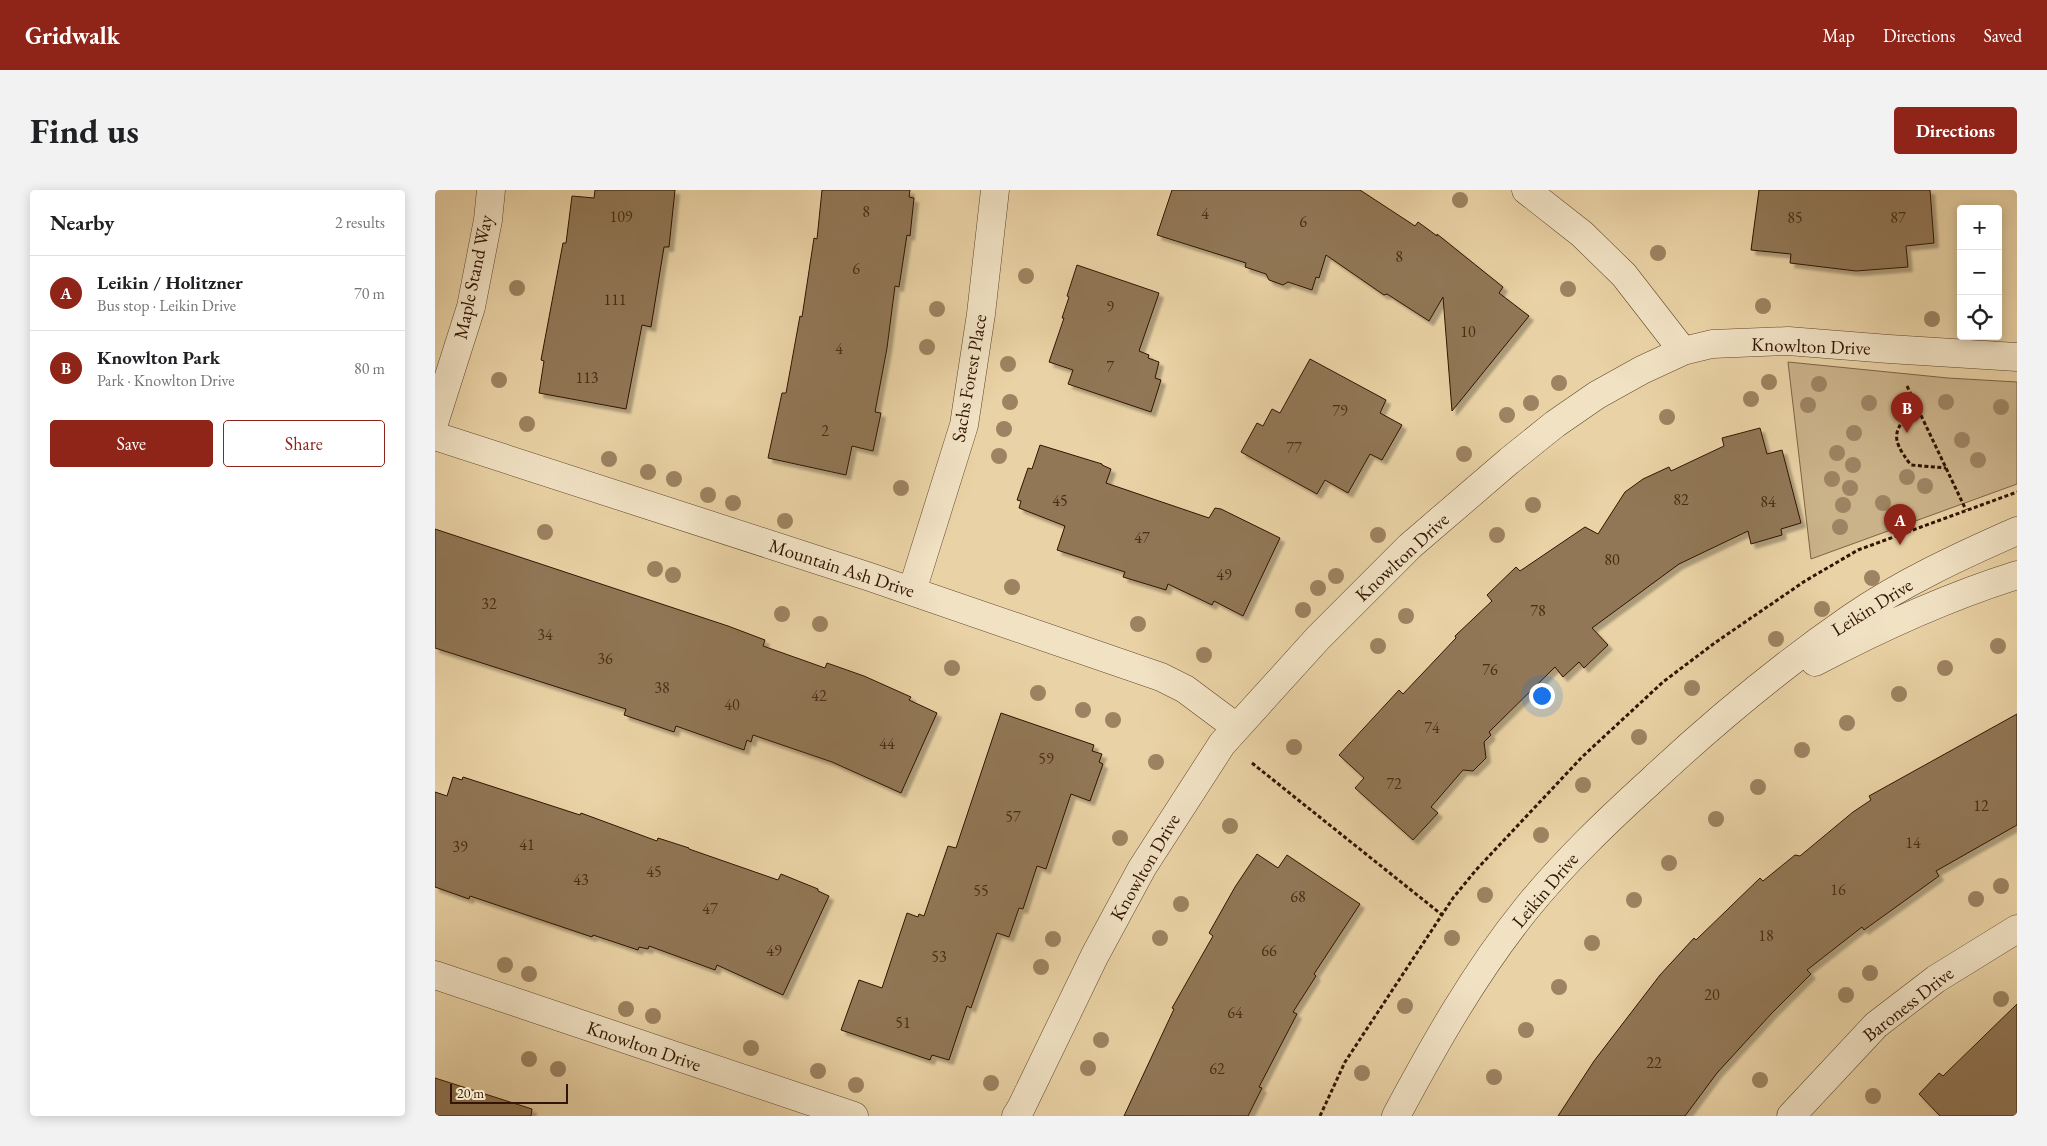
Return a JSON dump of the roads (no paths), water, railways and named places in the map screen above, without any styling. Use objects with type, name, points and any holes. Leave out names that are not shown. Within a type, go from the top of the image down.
[{"type":"street","name":"Maple Stand Way","points":[[435,420],[471,307],[488,220],[491,190]]},
{"type":"street","name":"Sachs Forest Place","points":[[912,591],[963,425],[981,314],[995,190]]},
{"type":"street","points":[[1526,190],[1582,234],[1624,276],[1683,351]]},
{"type":"street","name":"Knowlton Drive","points":[[1016,1116],[1095,955],[1142,868],[1229,736],[1318,638],[1411,546],[1509,461],[1555,424],[1597,395],[1642,370],[1683,351],[1712,344],[1788,341],[2017,357]]},
{"type":"street","name":"Mountain Ash Drive","points":[[435,436],[912,591],[1161,677],[1185,689],[1229,736]]},
{"type":"street","name":"Leikin Drive","points":[[1396,1116],[1442,1033],[1482,971],[1525,910],[1607,820],[1692,742],[1739,703],[1852,617],[1914,581],[2017,531]]},
{"type":"street","name":"Leikin Drive","points":[[1739,703],[1871,632],[1935,604],[2017,575]]},
{"type":"street","name":"Baroness Drive","points":[[1791,1116],[1876,1024],[1936,979],[2017,929]]},
{"type":"street","name":"Knowlton Drive","points":[[435,976],[854,1116]]},
{"type":"place","name":"Knowlton Park","points":[[1907,433]]},
{"type":"place","name":"Leikin / Holitzner","points":[[1900,545]]}]
